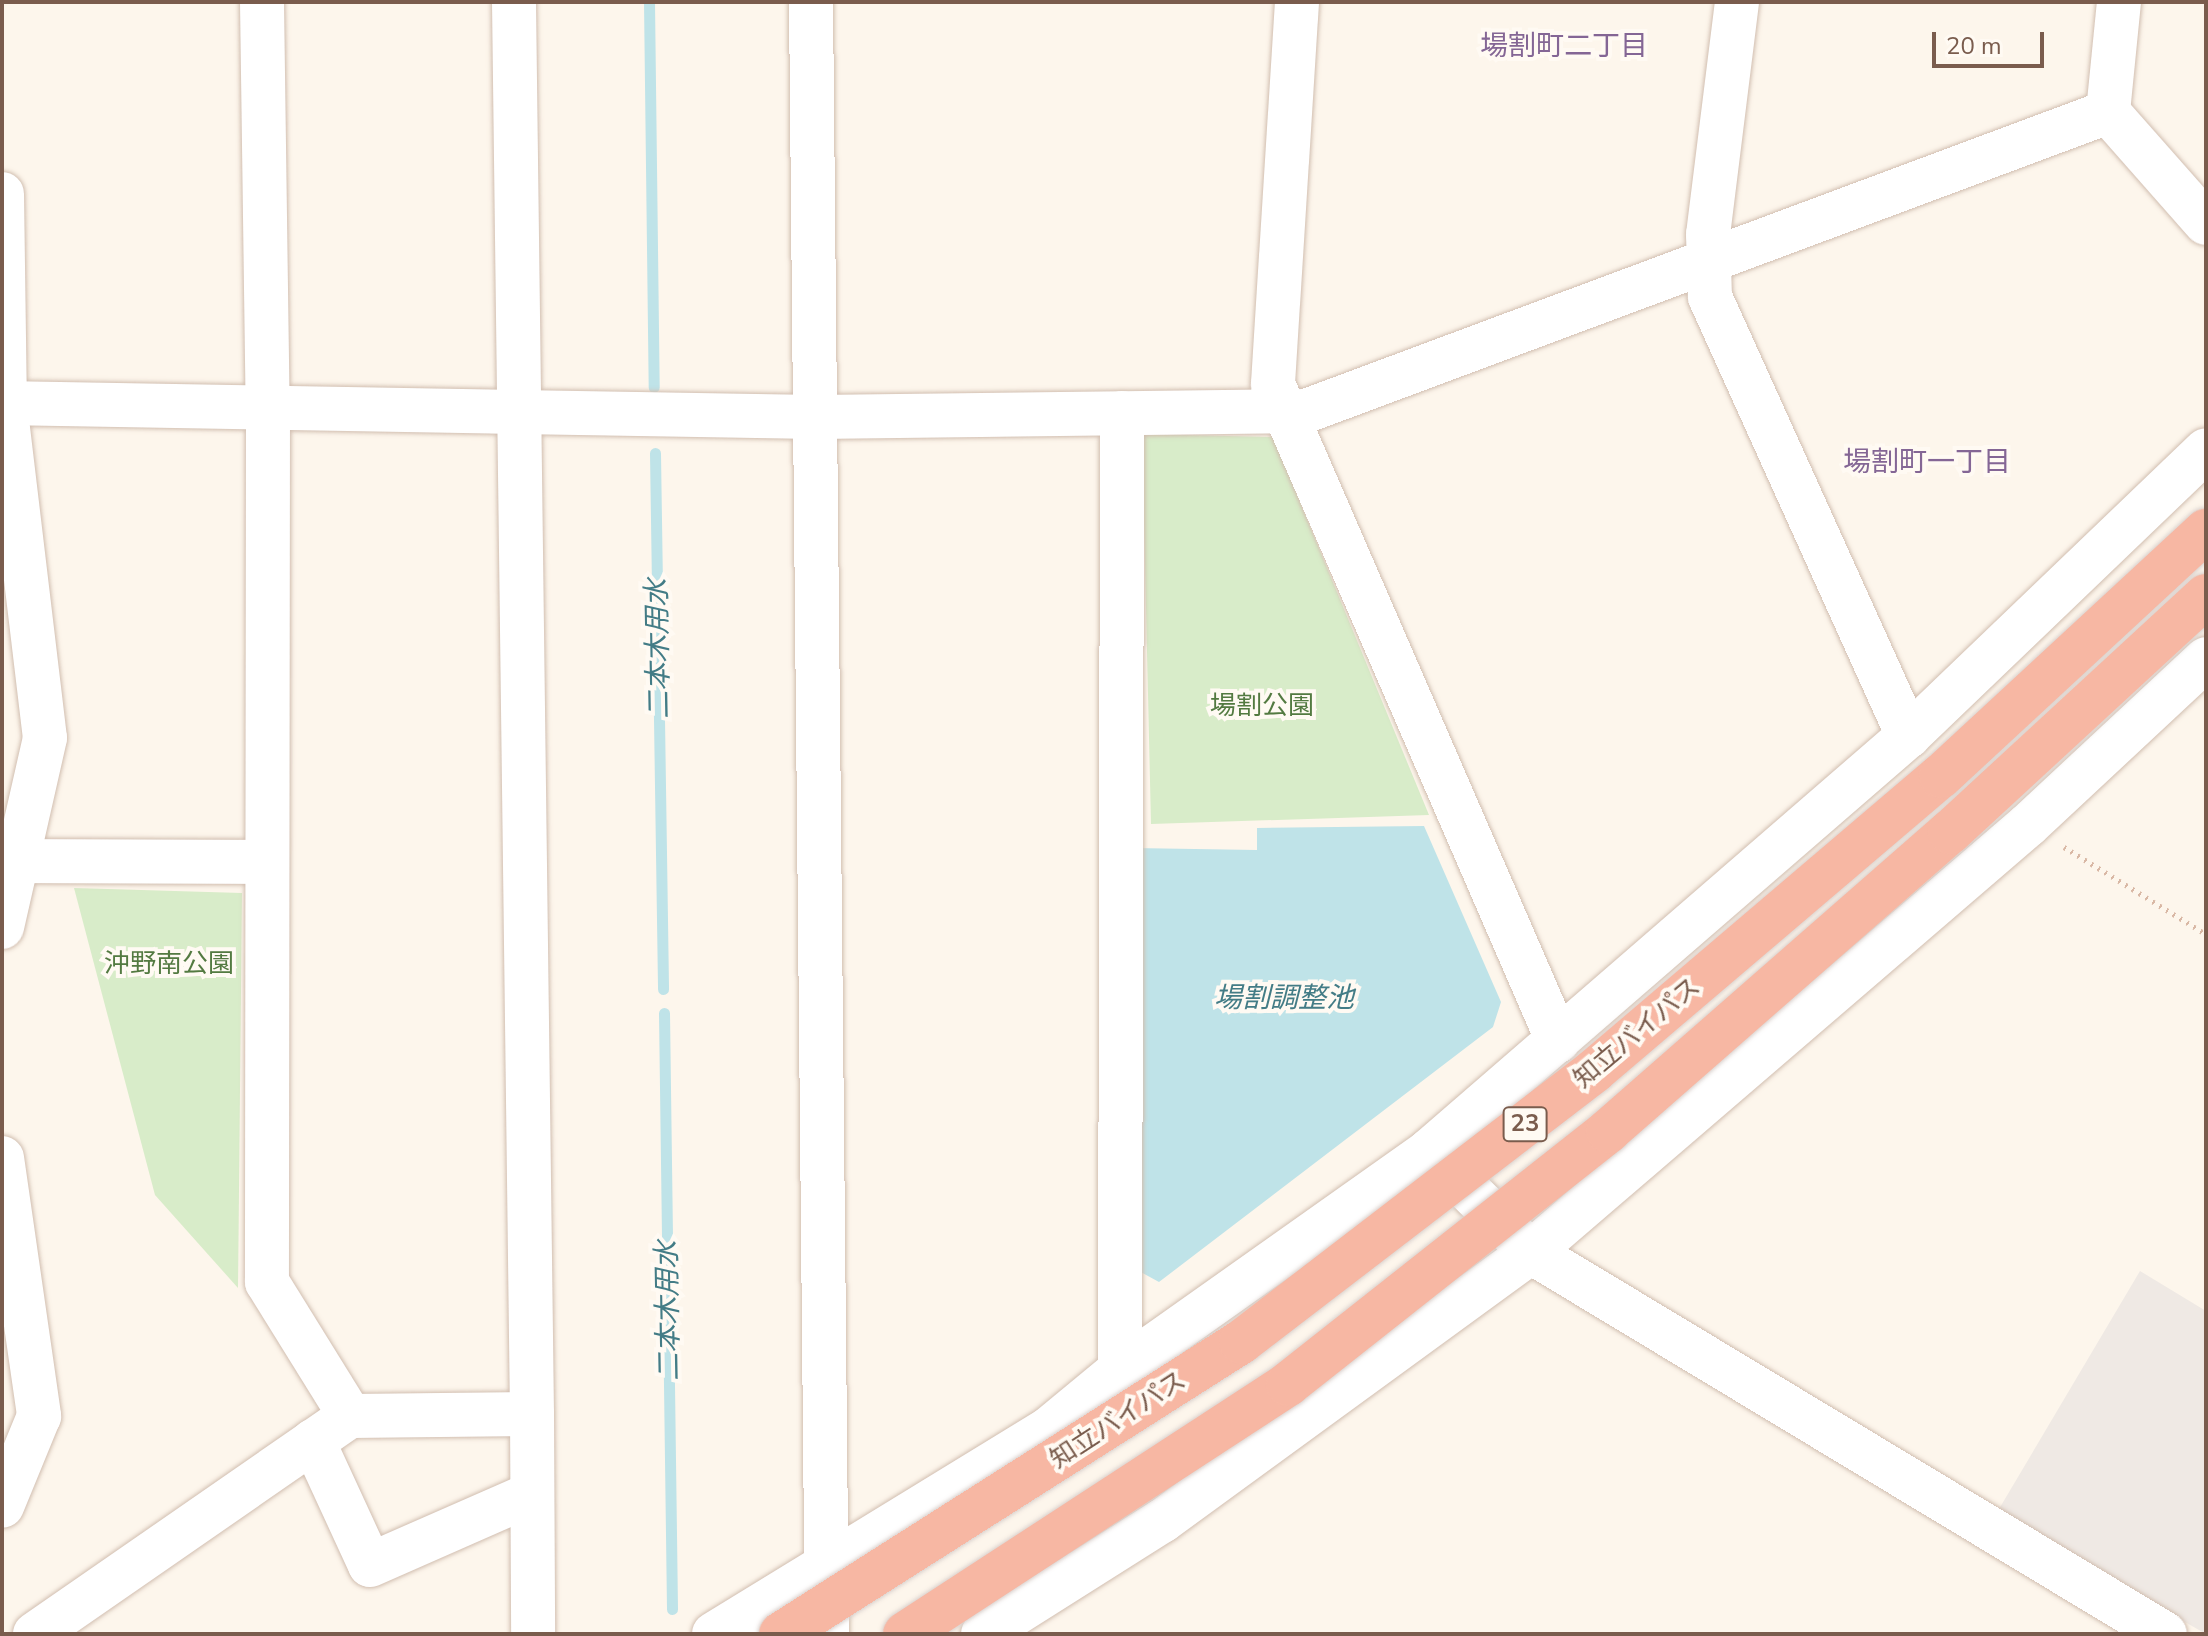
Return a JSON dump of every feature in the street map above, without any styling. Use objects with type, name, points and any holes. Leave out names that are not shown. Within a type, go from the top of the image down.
[{"type":"highway","name":"知立バイパス","points":[[781,1634],[1241,1342],[1594,1071],[1941,776],[2206,531]]},
{"type":"highway","name":"知立バイパス","points":[[905,1634],[1288,1384],[1596,1141],[1950,832],[2206,596]]},
{"type":"street","points":[[262,2],[268,407],[265,862],[267,1282],[350,1416]]},
{"type":"street","points":[[514,2],[533,1634]]},
{"type":"street","points":[[811,2],[827,1634]]},
{"type":"street","points":[[1297,2],[1273,384],[1558,1041]]},
{"type":"street","points":[[1737,2],[1707,262],[1710,297],[1908,736]]},
{"type":"street","points":[[2119,2],[2108,112],[2206,223]]},
{"type":"street","points":[[4,403],[816,417],[1306,411],[2108,112]]},
{"type":"street","points":[[2,194],[4,403],[16,636],[45,738],[2,927]]},
{"type":"street","points":[[1120,1370],[1122,413]]},
{"type":"street","points":[[714,1634],[827,1568],[1050,1428],[1120,1370],[1429,1151],[1908,736],[2206,450]]},
{"type":"street","points":[[1005,1628],[1162,1521],[1531,1252],[2028,825],[2206,659]]},
{"type":"street","points":[[17,861],[265,862]]},
{"type":"street","points":[[1429,1151],[1531,1252],[2165,1634]]},
{"type":"street","points":[[2,1158],[8,1251],[39,1416],[2,1506]]},
{"type":"street","points":[[35,1634],[350,1416],[532,1414]]},
{"type":"street","points":[[313,1441],[370,1565],[532,1494]]},
{"type":"path","points":[[2028,825],[2206,934]]},
{"type":"shaded area","points":[[2140,1271],[2206,1311],[2206,1634],[1996,1514]]},
{"type":"green space","name":"場割公園","points":[[1142,434],[1273,437],[1429,815],[1151,824]]},
{"type":"green space","name":"沖野南公園","points":[[74,888],[242,893],[238,1288],[155,1195]]},
{"type":"water","name":"場割調整池","points":[[1424,826],[1501,1002],[1493,1027],[1159,1282],[1137,1270],[1133,848],[1257,850],[1257,828]]},
{"type":"waterway","name":"二本木用水","points":[[649,2],[654,387]]},
{"type":"waterway","name":"二本木用水","points":[[655,453],[663,989]]},
{"type":"waterway","name":"二本木用水","points":[[664,1013],[672,1609]]},
{"type":"district","name":"場割町二丁目","points":[[1564,46]]},
{"type":"district","name":"場割町一丁目","points":[[1927,462]]}]
